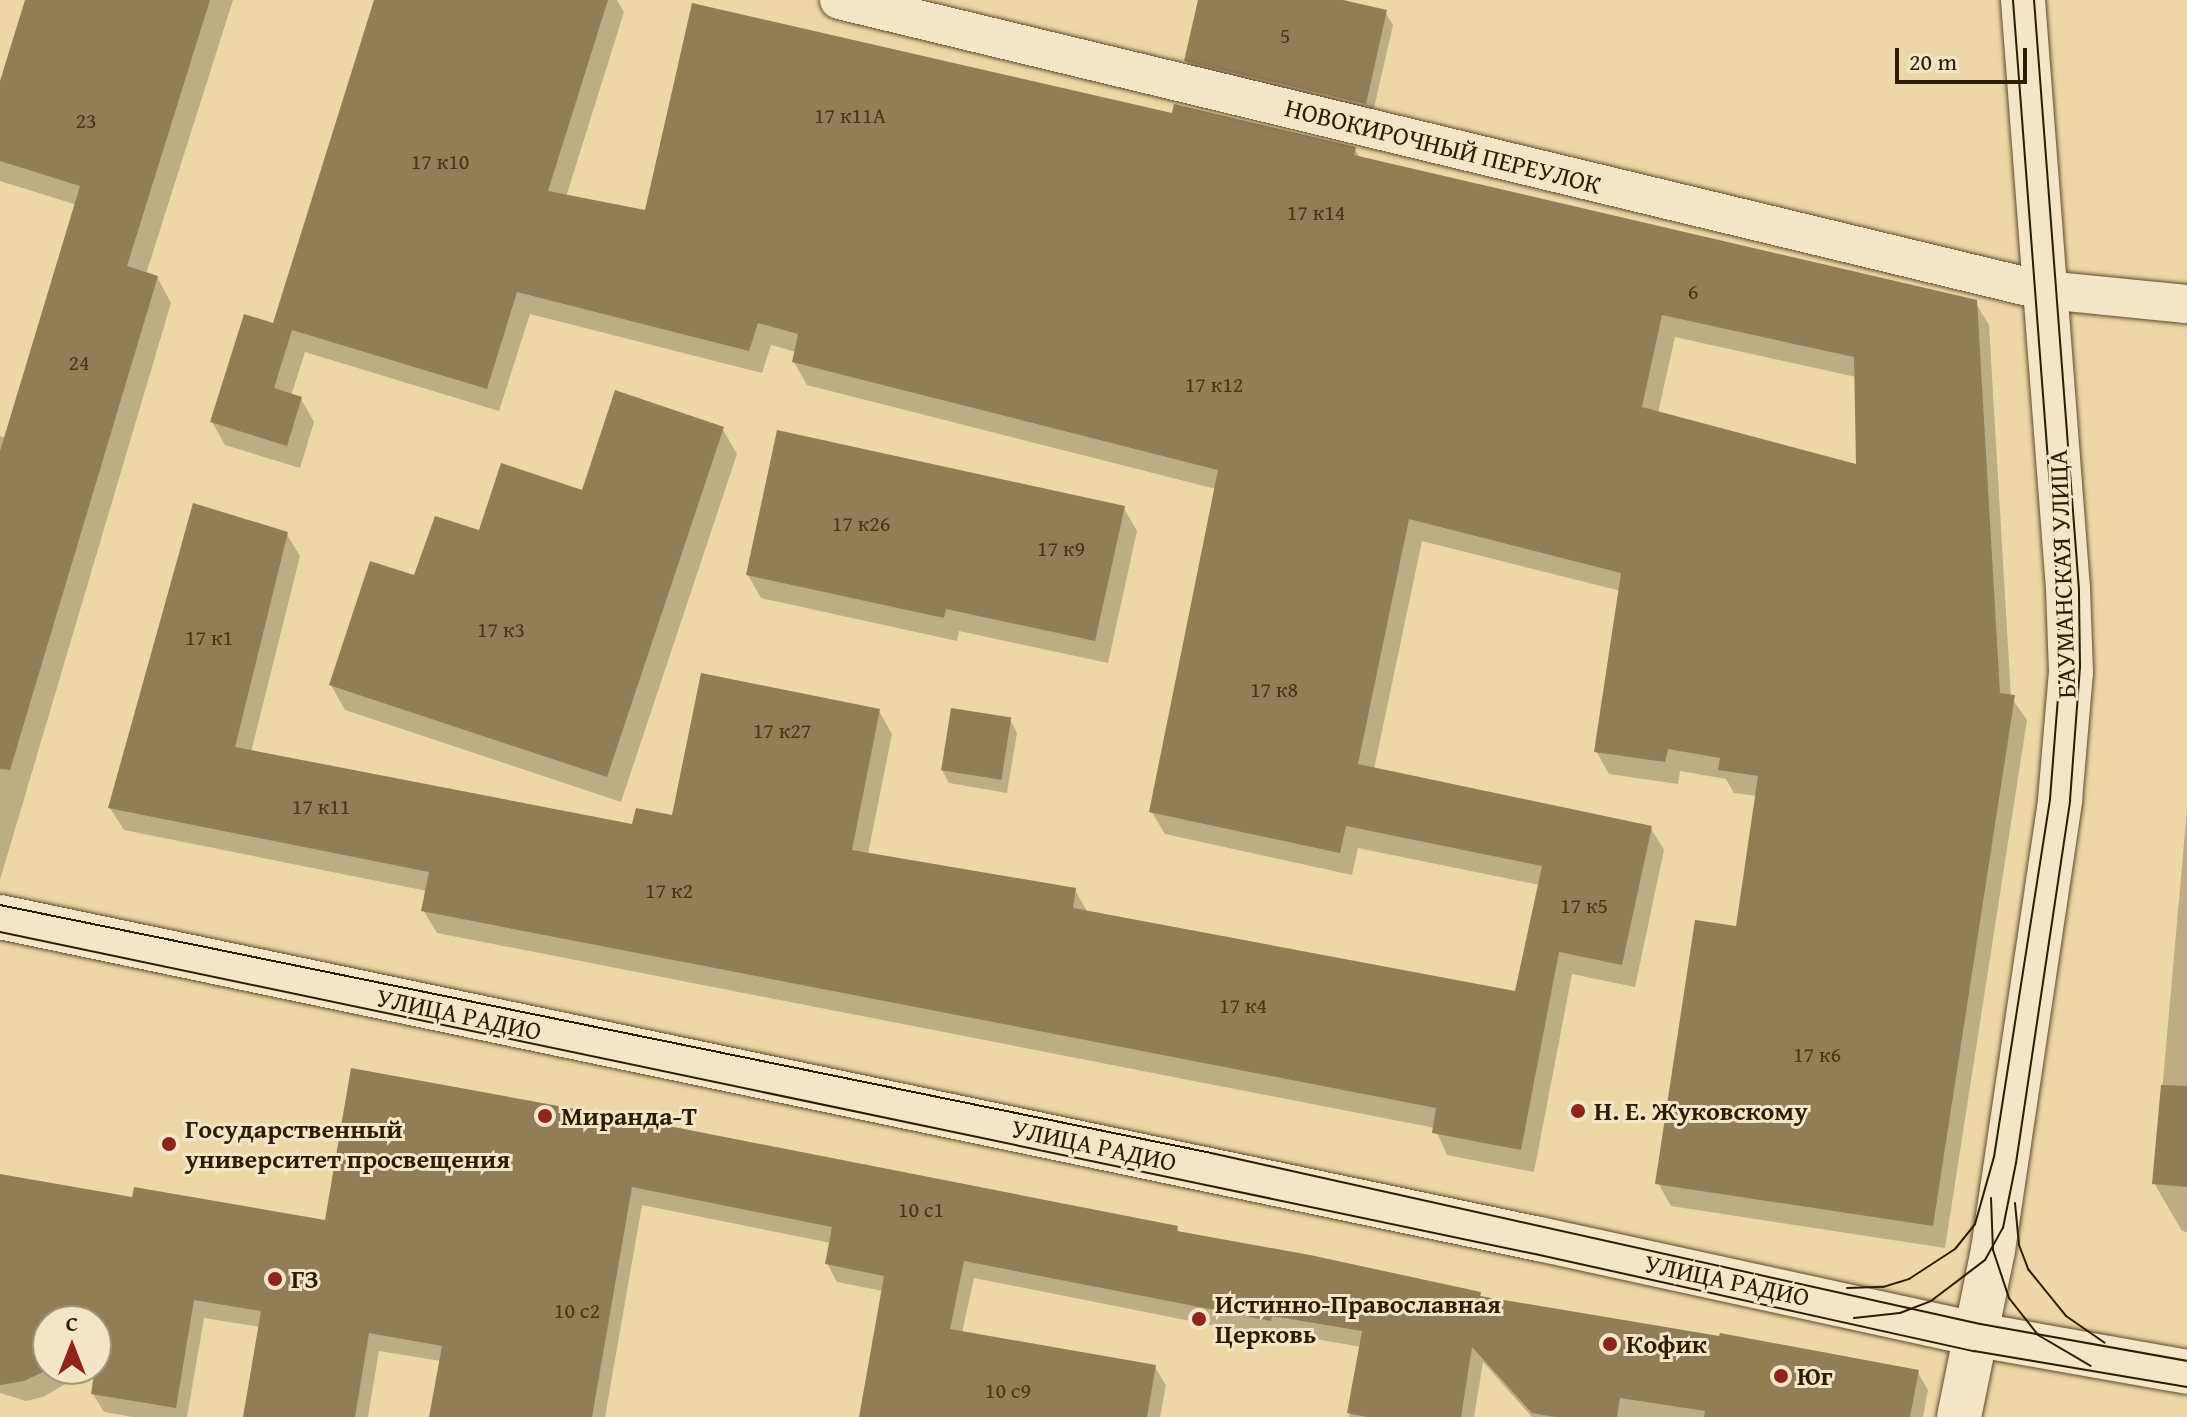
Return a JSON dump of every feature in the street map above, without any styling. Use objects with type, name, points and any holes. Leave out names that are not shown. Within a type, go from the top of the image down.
[{"type":"street","name":"НОВОКИРОЧНЫЙ ПЕРЕУЛОК","points":[[839,0],[2047,291],[2187,304]]},
{"type":"street","name":"БАУМАНСКАЯ УЛИЦА","points":[[1959,1417],[1978,1335],[2060,800],[2071,672],[2047,291],[2023,0]]},
{"type":"street","name":"УЛИЦА РАДИО","points":[[0,917],[1539,1239],[1978,1335],[2187,1372]]},
{"type":"building","points":[[25,0],[210,0],[127,266],[158,276],[10,770],[0,769],[0,451],[80,186],[0,161],[0,81]]},
{"type":"building","points":[[374,0],[608,0],[548,191],[645,210],[692,3],[1172,113],[1174,104],[1356,147],[1354,155],[1977,300],[2000,693],[2015,695],[1933,1226],[1655,1184],[1695,920],[1736,926],[1758,776],[1718,770],[1720,758],[1668,749],[1665,762],[1594,752],[1621,573],[1409,519],[1358,764],[1652,826],[1622,965],[1559,952],[1521,1150],[1432,1133],[1436,1108],[421,911],[429,872],[108,808],[193,503],[288,532],[235,747],[632,824],[636,808],[672,815],[701,673],[880,709],[852,850],[1076,888],[1073,908],[1515,991],[1542,866],[1346,826],[1340,853],[1149,812],[1218,470],[792,362],[798,334],[758,323],[749,351],[517,292],[487,389],[292,330],[274,388],[302,397],[287,446],[210,422],[244,314],[273,323]],"holes":[[[1662,315],[1854,357],[1856,464],[1642,407]]]},
{"type":"building","points":[[1198,0],[1343,0],[1387,10],[1366,104],[1184,61]]},
{"type":"building","points":[[615,390],[724,427],[607,777],[329,685],[370,561],[414,575],[435,516],[479,530],[501,463],[582,490]]},
{"type":"building","points":[[777,430],[1125,506],[1095,641],[946,609],[944,618],[746,575]]},
{"type":"building","points":[[951,708],[1011,718],[1001,780],[941,770]]},
{"type":"building","points":[[351,1068],[679,1128],[1178,1226],[1177,1231],[1310,1255],[1481,1292],[1480,1296],[1719,1336],[1720,1333],[1919,1370],[1910,1417],[1704,1417],[1705,1411],[1620,1398],[1617,1417],[1555,1417],[1532,1413],[1472,1347],[1461,1417],[1367,1417],[1347,1413],[1362,1331],[1272,1316],[1271,1321],[964,1261],[950,1329],[1156,1365],[1147,1417],[859,1417],[884,1276],[825,1264],[832,1227],[632,1187],[592,1417],[429,1417],[442,1346],[369,1333],[355,1417],[243,1417],[261,1311],[194,1300],[176,1408],[91,1394],[92,1385],[112,1385],[112,1305],[32,1305],[32,1377],[0,1385],[0,1174],[132,1197],[134,1187],[325,1220]]},
{"type":"building","points":[[2161,1085],[2187,1086],[2187,1187],[2152,1184]]},
{"type":"tram line","points":[[1847,1288],[1883,1287],[1909,1279],[1955,1249],[1975,1224],[1994,1157],[2050,799],[2060,671],[2058,592],[2013,0]]},
{"type":"tram line","points":[[1854,1318],[1900,1313],[1931,1301],[1985,1260],[2003,1228],[2016,1163],[2070,800],[2080,666],[2079,590],[2034,0]]},
{"type":"tram line","points":[[0,905],[1211,1153],[1980,1324],[2187,1361]]},
{"type":"tram line","points":[[0,932],[1535,1254],[1974,1351],[2187,1387]]},
{"type":"tram line","points":[[1991,1198],[1993,1250],[2009,1298],[2038,1335],[2091,1366]]},
{"type":"tram line","points":[[2015,1203],[2019,1245],[2028,1269],[2066,1316],[2105,1343]]},
{"type":"place","name":"Н. Е. Жуковскому","points":[[1578,1111]]},
{"type":"place","name":"Миранда-Т","points":[[545,1116]]},
{"type":"place","name":"Государственный университет просвещения","points":[[169,1144]]},
{"type":"place","name":"ГЗ","points":[[275,1279]]},
{"type":"place","name":"Истинно-Православная Церковь","points":[[1199,1319]]},
{"type":"place","name":"Кофик","points":[[1610,1344]]},
{"type":"place","name":"Юг","points":[[1781,1376]]}]
